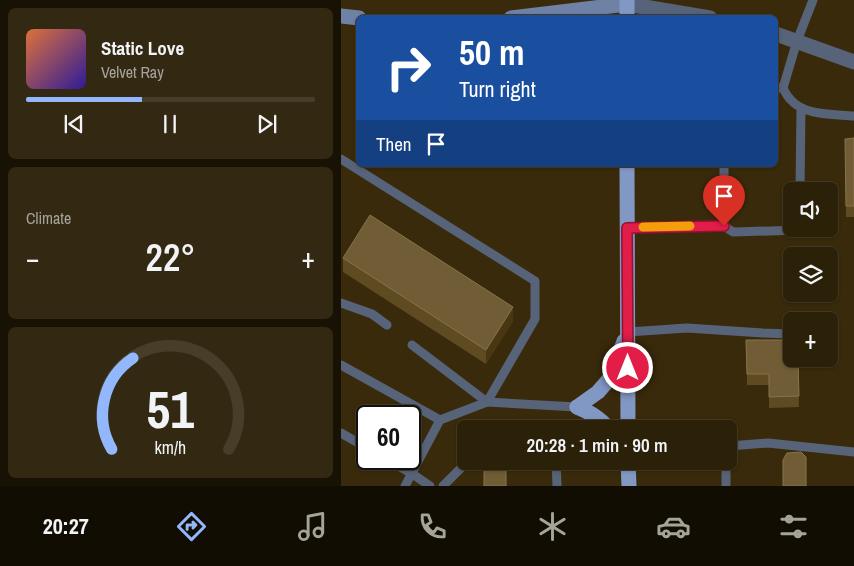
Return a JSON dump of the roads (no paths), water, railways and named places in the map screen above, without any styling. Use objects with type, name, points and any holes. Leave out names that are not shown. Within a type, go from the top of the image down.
[{"type":"main road","points":[[627,167],[628,420]]},
{"type":"main road","points":[[577,407],[598,392],[611,377],[628,332]]},
{"type":"main road","points":[[577,407],[602,420]]},
{"type":"main road","points":[[628,470],[629,486]]},
{"type":"street","points":[[537,15],[623,5],[690,15]]},
{"type":"street","points":[[341,16],[356,18]]},
{"type":"street","points":[[778,35],[854,62]]},
{"type":"lane","points":[[813,0],[780,88],[801,108],[815,113],[854,116]]},
{"type":"lane","points":[[800,182],[801,108]]},
{"type":"lane","points":[[341,159],[535,280],[535,318],[487,402]]},
{"type":"lane","points":[[724,226],[725,167]]},
{"type":"lane","points":[[627,228],[724,226],[733,232],[783,231]]},
{"type":"lane","points":[[341,303],[371,314],[387,325]]},
{"type":"lane","points":[[628,332],[687,328],[783,334]]},
{"type":"lane","points":[[412,345],[487,402]]},
{"type":"lane","points":[[341,365],[440,420]]},
{"type":"lane","points":[[405,486],[440,420],[487,402],[577,407]]},
{"type":"lane","points":[[341,433],[356,442]]},
{"type":"lane","points":[[737,445],[768,443],[854,452]]},
{"type":"lane","points":[[406,470],[430,486]]},
{"type":"lane","points":[[443,486],[458,470]]},
{"type":"lane","points":[[556,470],[557,486]]},
{"type":"lane","points":[[726,470],[726,486]]}]
